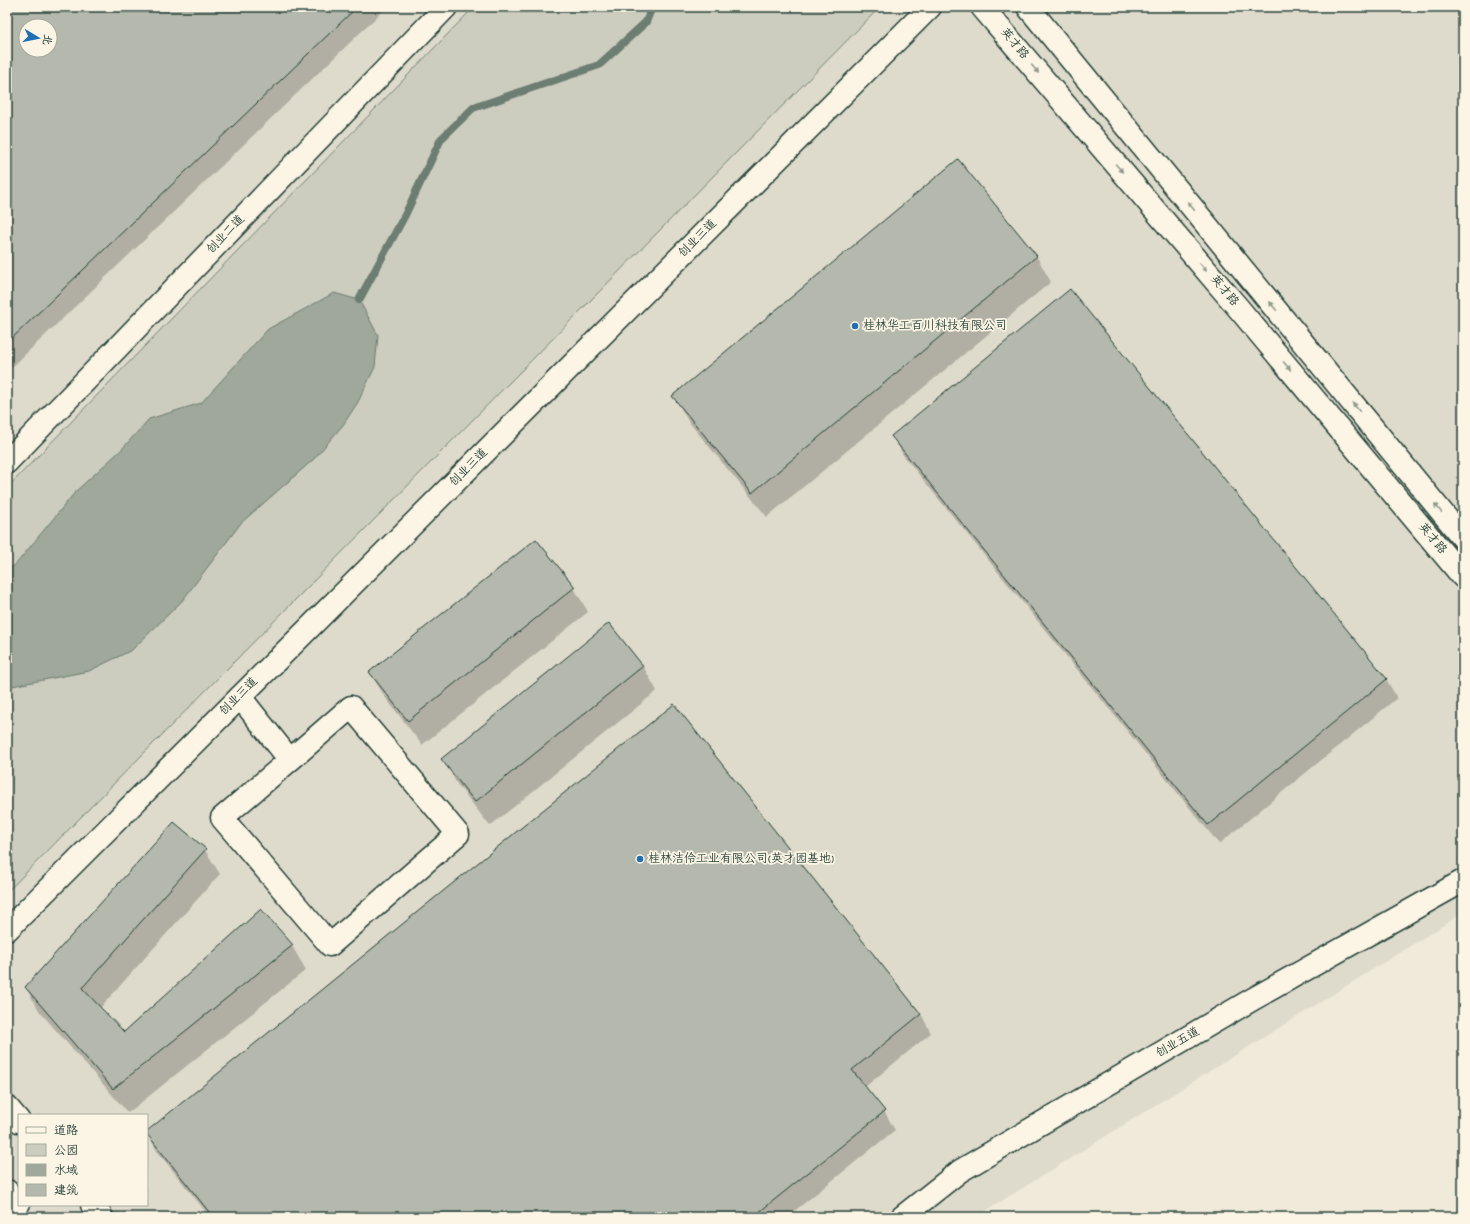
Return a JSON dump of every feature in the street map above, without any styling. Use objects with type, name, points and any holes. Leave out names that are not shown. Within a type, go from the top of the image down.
[{"type":"main road","name":"创业二道","points":[[7,462],[446,7]]},
{"type":"main road","name":"创业三道","points":[[7,930],[930,7]]},
{"type":"main road","name":"英才路","points":[[982,7],[1240,310],[1463,577]]},
{"type":"main road","name":"英才路","points":[[1028,7],[1463,538]]},
{"type":"main road","points":[[240,697],[290,760]]},
{"type":"main road","points":[[351,707],[458,834],[330,945],[222,818],[290,760],[351,707]]},
{"type":"main road","name":"创业五道","points":[[902,1217],[960,1171],[1253,999],[1463,881]]},
{"type":"main road","points":[[7,1107],[18,1120]]},
{"type":"main road","points":[[93,1206],[102,1217]]},
{"type":"shaded area","points":[[7,7],[1463,7],[1463,913],[976,1217],[7,1217]]},
{"type":"green space","points":[[474,7],[880,7],[7,892],[7,488]]},
{"type":"water","points":[[334,293],[359,300],[378,335],[375,367],[358,402],[343,425],[314,459],[241,523],[182,601],[132,650],[89,671],[7,687],[7,571],[16,564],[76,491],[121,450],[149,419],[201,403],[268,329]]},
{"type":"building","points":[[7,7],[357,7],[7,343]]},
{"type":"building","name":"桂林华工百川科技有限公司","points":[[958,159],[1037,256],[752,493],[672,396]]},
{"type":"building","points":[[1070,289],[1387,679],[1208,825],[891,436]]},
{"type":"building","points":[[536,539],[575,587],[408,721],[369,672]]},
{"type":"building","points":[[609,623],[643,666],[475,802],[441,759]]},
{"type":"building","name":"桂林洁伶工业有限公司(英才园基地)","points":[[674,704],[921,1014],[852,1070],[885,1111],[753,1217],[213,1217],[148,1135],[148,1130]]},
{"type":"building","points":[[174,822],[206,849],[82,988],[124,1032],[261,909],[293,945],[113,1089],[25,987]]},
{"type":"waterway","points":[[359,300],[405,215],[441,139],[473,108],[599,65],[646,22],[652,7]]},
{"type":"place","name":"桂林华工百川科技有限公司","points":[[855,326]]},
{"type":"place","name":"桂林洁伶工业有限公司(英才园基地)","points":[[640,859]]}]
